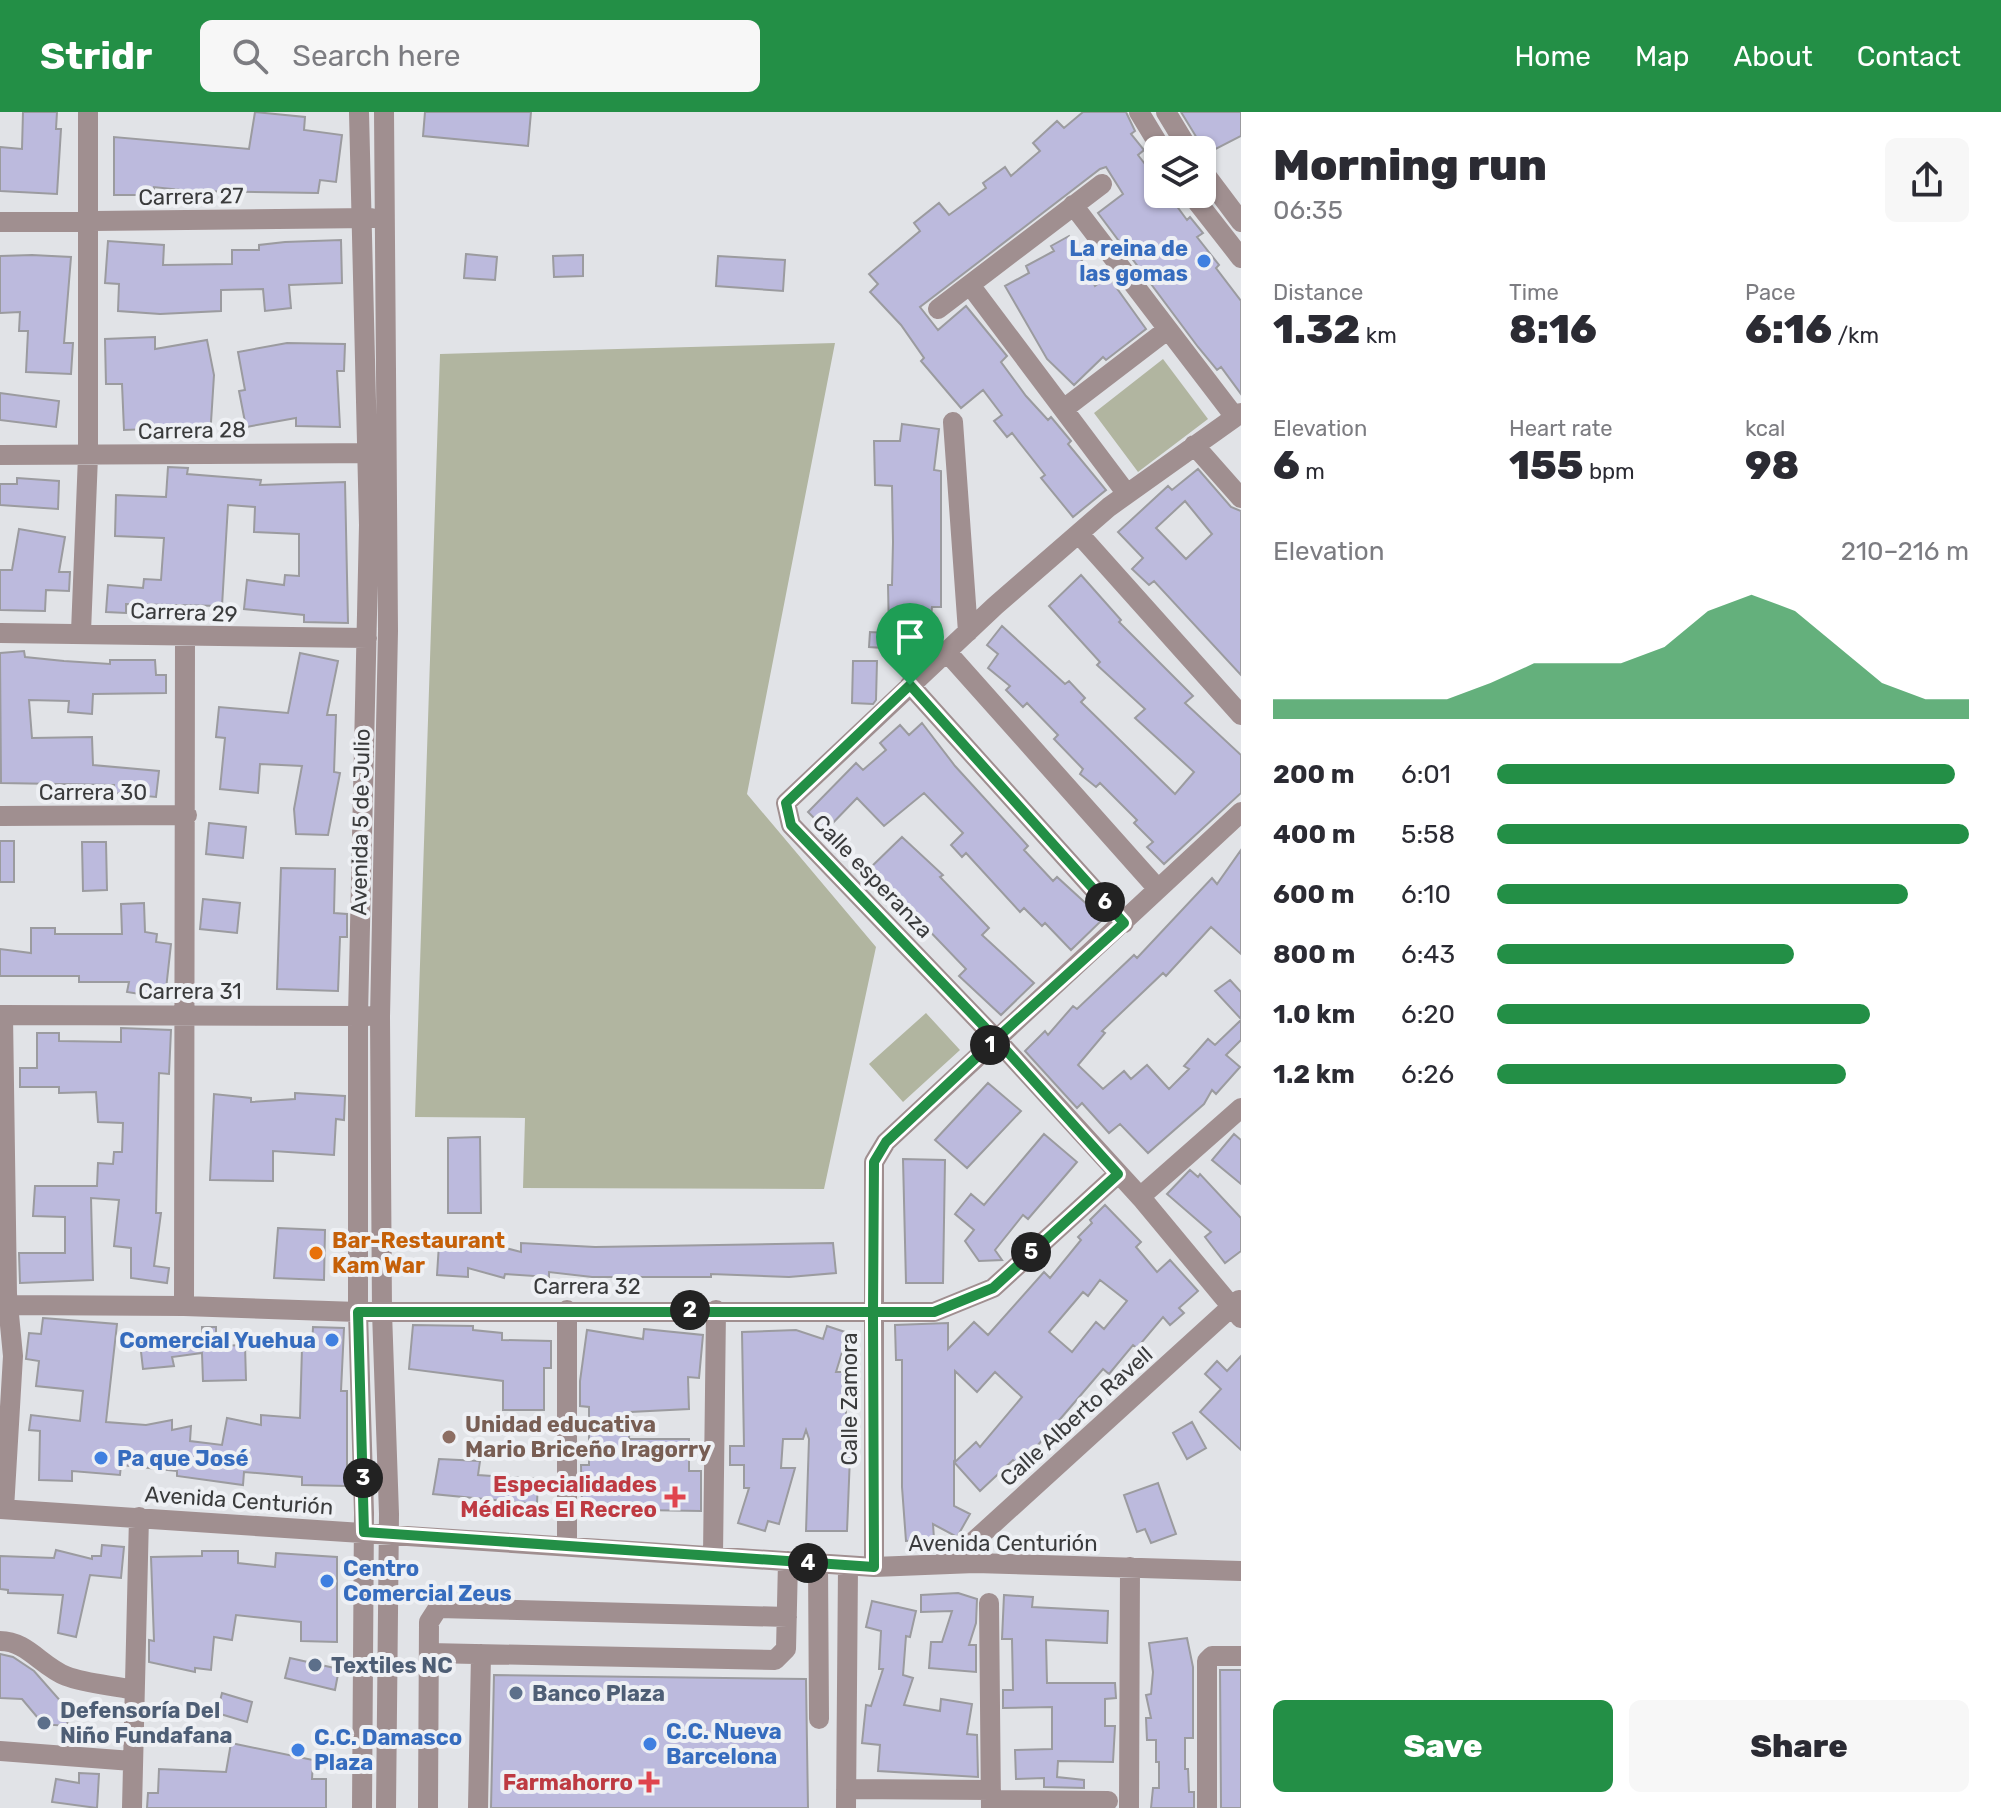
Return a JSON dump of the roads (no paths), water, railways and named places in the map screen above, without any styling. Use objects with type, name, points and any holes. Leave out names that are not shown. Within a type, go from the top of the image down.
[{"type":"street","points":[[81,632],[88,456],[88,112]]},
{"type":"street","name":"Avenida 5 de Julio","points":[[359,112],[359,218],[377,452],[385,735],[380,1017],[382,1312],[389,1534],[386,1808]]},
{"type":"street","name":"Avenida 5 de Julio","points":[[362,1808],[364,1532],[358,1312],[358,1016],[367,638],[377,452],[384,112]]},
{"type":"street","points":[[1139,112],[1154,136]]},
{"type":"street","points":[[1166,112],[1181,136]]},
{"type":"street","points":[[938,309],[1102,184]]},
{"type":"street","points":[[1216,186],[1238,211]]},
{"type":"street","points":[[1073,205],[1167,330],[1238,415]]},
{"type":"street","points":[[1202,208],[1241,258]]},
{"type":"street","name":"Carrera 27","points":[[0,222],[383,219]]},
{"type":"street","points":[[970,285],[1127,494]]},
{"type":"street","points":[[1065,408],[1167,330]]},
{"type":"street","name":"Calle esperanza","points":[[1238,415],[1127,494],[1079,534],[946,651],[786,803],[786,815],[791,825],[996,1039],[1238,1308]]},
{"type":"street","points":[[953,422],[968,632]]},
{"type":"street","points":[[1194,445],[1241,498]]},
{"type":"street","name":"Carrera 28","points":[[0,455],[377,452]]},
{"type":"street","points":[[1079,534],[1241,715]]},
{"type":"street","name":"Carrera 29","points":[[0,633],[367,638]]},
{"type":"street","points":[[184,1306],[185,637]]},
{"type":"street","points":[[946,651],[1158,889]]},
{"type":"street","points":[[910,685],[1124,923]]},
{"type":"street","points":[[364,736],[385,735]]},
{"type":"street","name":"Calle Zamora","points":[[874,1567],[874,1162],[886,1142],[1241,812]]},
{"type":"street","name":"Carrera 30","points":[[0,816],[187,815]]},
{"type":"street","points":[[1,1015],[7,1305],[13,1367],[2,1509]]},
{"type":"street","name":"Carrera 31","points":[[1,1015],[380,1017]]},
{"type":"street","points":[[1140,1197],[1241,1108]]},
{"type":"street","name":"Carrera 32","points":[[7,1305],[184,1306],[358,1312],[934,1312],[993,1288],[1118,1174]]},
{"type":"street","name":"Calle Alberto Ravell","points":[[940,1564],[973,1542],[1238,1308]]},
{"type":"street","points":[[567,1310],[567,1545]]},
{"type":"street","points":[[713,1555],[716,1310]]},
{"type":"street","name":"Avenida Centurión","points":[[2,1509],[848,1566],[940,1564],[1241,1571]]},
{"type":"street","points":[[132,1808],[139,1517]]},
{"type":"street","points":[[429,1653],[775,1660],[786,1649],[788,1561]]},
{"type":"street","points":[[818,1563],[819,1719]]},
{"type":"street","points":[[848,1566],[846,1799],[1108,1801]]},
{"type":"street","points":[[1129,1808],[1130,1567]]},
{"type":"street","points":[[989,1603],[991,1799]]},
{"type":"street","points":[[428,1808],[429,1622],[438,1608],[787,1617]]},
{"type":"street","points":[[0,1641],[13,1641],[69,1677],[134,1690]]},
{"type":"street","points":[[478,1808],[481,1654]]},
{"type":"street","points":[[1207,1808],[1207,1661],[1212,1656],[1241,1656]]},
{"type":"street","points":[[0,1751],[132,1761]]},
{"type":"place","name":"La reina de las gomas","points":[[1204,261]]},
{"type":"place","name":"Bar-Restaurant Kam War","points":[[316,1253]]},
{"type":"place","name":"Comercial Yuehua","points":[[332,1340]]},
{"type":"place","name":"Unidad educativa Mario Briceño Iragorry","points":[[449,1437]]},
{"type":"place","name":"Pa que José","points":[[101,1458]]},
{"type":"place","name":"Especialidades Médicas El Recreo","points":[[675,1497]]},
{"type":"place","name":"Centro Comercial Zeus","points":[[327,1581]]},
{"type":"place","name":"Textiles NC","points":[[315,1665]]},
{"type":"place","name":"Banco Plaza","points":[[516,1693]]},
{"type":"place","name":"Defensoría Del Niño Fundafana","points":[[44,1723]]},
{"type":"place","name":"C.C. Nueva Barcelona","points":[[650,1744]]},
{"type":"place","name":"C.C. Damasco Plaza","points":[[298,1750]]},
{"type":"place","name":"Farmahorro","points":[[649,1782]]}]
